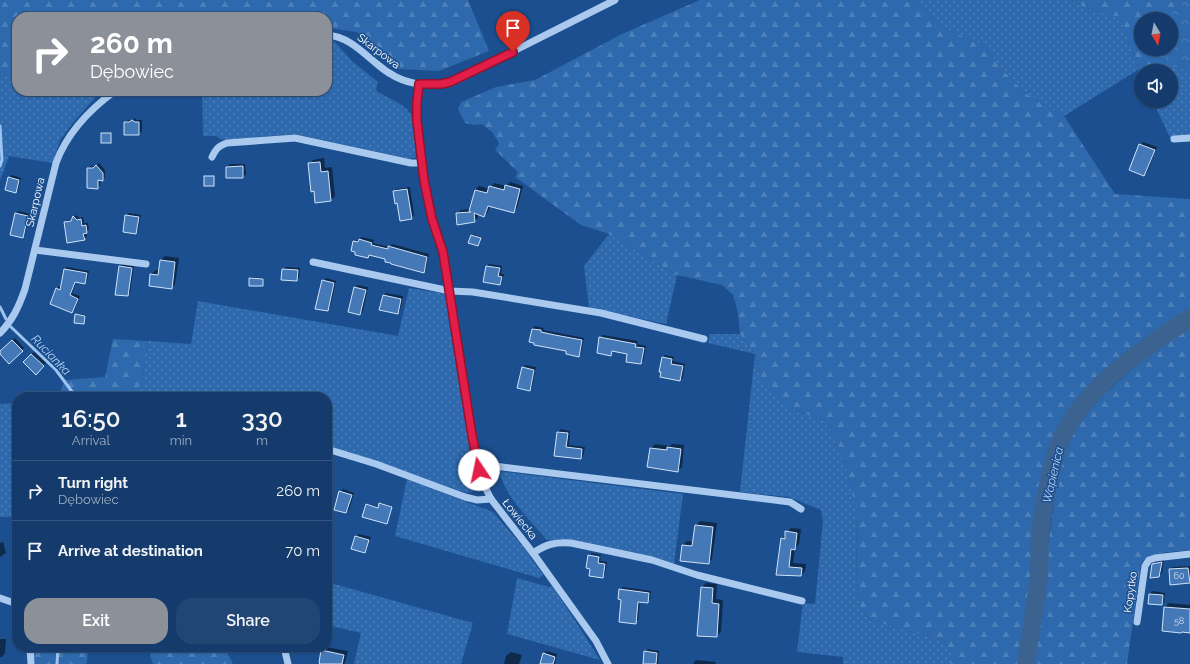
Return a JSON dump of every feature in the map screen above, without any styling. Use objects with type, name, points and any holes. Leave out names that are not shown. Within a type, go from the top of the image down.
[{"type":"street","name":"Skarpowa","points":[[332,36],[347,40],[357,46],[387,72],[402,80],[419,84],[441,84],[458,79],[615,0]]},
{"type":"street","name":"Łowiecka","points":[[419,84],[417,121],[429,209],[443,252],[472,435],[479,470],[491,499],[533,553],[596,641],[608,664]]},
{"type":"street","name":"Skarpowa","points":[[0,333],[13,318],[26,289],[56,163],[61,149],[72,132],[101,101],[108,96]]},
{"type":"street","points":[[212,157],[220,145],[227,143],[295,138],[411,163],[422,163]]},
{"type":"street","points":[[1174,139],[1190,138]]},
{"type":"street","points":[[35,250],[146,264]]},
{"type":"street","points":[[313,262],[450,291],[474,292],[601,313],[704,338]]},
{"type":"street","points":[[332,451],[376,464],[465,497],[478,500],[491,499]]},
{"type":"street","points":[[479,470],[494,466],[783,501],[790,502],[801,509]]},
{"type":"street","points":[[533,553],[552,543],[571,543],[652,560],[697,575],[802,601]]},
{"type":"street","name":"Kopytko","points":[[1137,622],[1145,566],[1149,560],[1190,554]]},
{"type":"street","points":[[0,598],[12,602]]},
{"type":"street","points":[[30,652],[31,664]]},
{"type":"street","points":[[285,652],[288,664]]},
{"type":"green space","points":[[0,0],[468,0],[489,51],[439,71],[398,69],[357,32],[332,29],[332,12],[12,12],[12,75],[0,74]]},
{"type":"green space","points":[[700,0],[916,0],[939,26],[985,46],[1000,67],[1025,93],[1064,116],[1115,194],[1190,199],[1190,310],[1138,345],[1093,387],[1074,409],[1061,429],[1051,453],[1042,488],[1034,533],[1033,574],[1020,664],[951,664],[951,651],[943,640],[872,621],[860,609],[857,591],[856,510],[845,463],[826,421],[794,410],[776,400],[761,379],[755,354],[740,334],[738,313],[733,295],[722,285],[677,275],[609,234],[581,225],[515,177],[518,172],[495,150],[499,143],[492,132],[482,124],[474,125],[465,123],[458,109],[461,102],[496,87],[535,80],[622,34]]},
{"type":"green space","points":[[916,0],[1070,0],[1090,10],[1121,16],[1136,64],[1134,64],[1134,72],[1064,116],[1025,93],[1000,67],[985,46],[939,26]]},
{"type":"green space","points":[[1070,0],[1180,0],[1174,12],[1134,12],[1134,56],[1165,56],[1164,64],[1136,64],[1121,17],[1090,10]]},
{"type":"green space","points":[[1180,0],[1190,0],[1190,67],[1178,67],[1178,64],[1164,64],[1165,56],[1178,56],[1178,12],[1172,12]]},
{"type":"green space","points":[[333,40],[352,61],[378,82],[376,89],[378,92],[407,109],[410,113],[414,127],[416,157],[410,159],[295,134],[222,140],[216,136],[203,136],[202,96],[332,96]]},
{"type":"green space","points":[[1178,67],[1190,67],[1190,136],[1170,138],[1156,108],[1178,108]]},
{"type":"green space","points":[[0,74],[12,75],[12,96],[97,96],[60,140],[53,163],[9,156],[0,181]]},
{"type":"green space","points":[[609,234],[677,275],[666,324],[589,308],[584,266]]},
{"type":"green space","points":[[409,288],[446,294],[468,434],[479,486],[472,492],[466,493],[379,462],[332,448],[332,392],[141,392],[148,341],[191,344],[198,301],[398,336]]},
{"type":"green space","points":[[1190,327],[1190,550],[1156,554],[1141,564],[1127,664],[1031,664],[1056,489],[1063,458],[1077,424],[1102,396],[1142,360]]},
{"type":"green space","points":[[710,334],[740,334],[755,354],[708,343]]},
{"type":"green space","points":[[113,339],[148,341],[141,392],[60,392],[65,380],[105,377]]},
{"type":"green space","points":[[755,354],[761,379],[794,410],[826,421],[845,463],[856,510],[857,591],[860,609],[872,621],[943,640],[951,651],[951,664],[843,664],[843,657],[797,652],[803,603],[815,604],[823,521],[821,510],[789,497],[740,492]]},
{"type":"green space","points":[[12,403],[12,517],[0,517],[0,404]]},
{"type":"green space","points":[[499,471],[683,494],[674,564],[555,540],[547,540],[513,499],[502,481]]},
{"type":"green space","points":[[407,479],[493,512],[524,548],[543,575],[539,578],[395,536]]},
{"type":"green space","points":[[517,578],[549,587],[552,586],[600,660],[507,634]]},
{"type":"green space","points":[[332,583],[473,623],[461,664],[354,664],[361,633],[332,626]]},
{"type":"green space","points":[[34,652],[88,652],[87,663],[85,664],[34,664]]},
{"type":"green space","points":[[149,652],[227,652],[233,664],[153,664]]},
{"type":"building","points":[[132,120],[139,122],[139,135],[124,135],[124,122],[129,122]]},
{"type":"building","points":[[101,133],[111,133],[111,143],[101,143]]},
{"type":"building","points":[[1139,144],[1155,150],[1144,176],[1129,170]]},
{"type":"building","points":[[320,162],[321,172],[328,171],[331,201],[315,203],[314,191],[311,192],[308,163]]},
{"type":"building","points":[[96,165],[103,173],[103,181],[98,180],[98,189],[87,188],[87,168],[93,168]]},
{"type":"building","points":[[243,166],[243,178],[226,178],[226,167]]},
{"type":"building","points":[[204,176],[214,176],[214,186],[204,186]]},
{"type":"building","points":[[8,177],[19,180],[16,193],[5,190]]},
{"type":"building","points":[[505,185],[520,189],[514,213],[488,206],[484,217],[474,213],[475,222],[457,225],[456,213],[471,212],[469,211],[475,190],[487,193],[489,186],[504,190]]},
{"type":"building","points":[[407,189],[412,219],[400,221],[393,191]]},
{"type":"building","points":[[15,213],[28,216],[23,238],[10,235]]},
{"type":"building","points":[[125,215],[139,217],[136,234],[123,232]]},
{"type":"building","points":[[73,216],[77,220],[81,219],[82,226],[86,225],[87,233],[83,234],[85,240],[67,243],[64,222],[71,221]]},
{"type":"building","points":[[471,235],[481,238],[478,246],[468,243]]},
{"type":"building","points":[[359,239],[372,243],[371,245],[388,249],[388,246],[427,257],[424,273],[385,262],[385,259],[369,255],[368,258],[355,255],[355,252],[351,251],[353,241],[358,242]]},
{"type":"building","points":[[160,260],[175,262],[172,289],[149,286],[150,274],[158,275]]},
{"type":"building","points":[[119,266],[132,268],[128,296],[115,295]]},
{"type":"building","points":[[486,266],[500,268],[498,276],[502,277],[500,285],[483,282]]},
{"type":"building","points":[[64,269],[87,273],[85,284],[75,282],[70,295],[78,299],[72,313],[50,304],[56,288],[60,290]]},
{"type":"building","points":[[282,269],[298,270],[297,281],[281,280]]},
{"type":"building","points":[[249,278],[263,279],[263,286],[249,286]]},
{"type":"building","points":[[322,280],[334,283],[328,311],[315,309]]},
{"type":"building","points":[[354,287],[366,290],[360,315],[348,312]]},
{"type":"building","points":[[383,295],[401,299],[398,314],[379,310]]},
{"type":"building","points":[[75,314],[85,316],[84,324],[74,323]]},
{"type":"building","points":[[532,329],[582,340],[579,357],[566,354],[566,351],[534,345],[534,343],[529,342]]},
{"type":"building","points":[[599,337],[636,344],[635,347],[644,348],[641,364],[626,362],[627,354],[612,351],[611,356],[597,353]]},
{"type":"building","points":[[12,340],[23,351],[9,364],[0,354],[0,351]]},
{"type":"building","points":[[31,354],[44,366],[36,375],[23,362]]},
{"type":"building","points":[[662,357],[672,359],[671,364],[683,366],[680,381],[660,377],[661,372],[659,372]]},
{"type":"building","points":[[522,367],[534,370],[530,391],[517,388]]},
{"type":"building","points":[[557,432],[568,433],[566,447],[582,449],[581,459],[554,456]]},
{"type":"building","points":[[667,447],[681,449],[678,472],[647,467],[650,448],[667,450]]},
{"type":"building","points":[[339,491],[352,495],[346,513],[334,510]]},
{"type":"building","points":[[379,503],[392,507],[387,524],[362,517],[366,504],[378,508]]},
{"type":"building","points":[[695,525],[713,527],[709,564],[680,561],[682,545],[692,546]]},
{"type":"building","points":[[785,531],[797,533],[795,550],[791,549],[789,567],[802,568],[801,576],[776,575],[781,538],[785,539]]},
{"type":"building","points":[[355,536],[369,540],[365,553],[351,549]]},
{"type":"building","points":[[588,555],[599,557],[598,563],[605,564],[603,578],[589,576],[590,569],[586,568]]},
{"type":"building","points":[[1162,562],[1159,577],[1150,578],[1152,564]]},
{"type":"building","points":[[1188,568],[1190,583],[1170,585],[1169,569]]},
{"type":"building","points":[[701,587],[713,588],[712,603],[719,604],[717,637],[697,636]]},
{"type":"building","points":[[619,589],[649,593],[648,603],[638,602],[636,624],[619,622],[621,600],[618,599]]},
{"type":"building","points":[[1149,594],[1163,595],[1162,605],[1148,604]]},
{"type":"building","points":[[1164,607],[1190,609],[1190,633],[1162,631]]},
{"type":"building","points":[[644,651],[657,653],[656,664],[643,664]]},
{"type":"building","points":[[321,652],[330,652],[344,655],[342,664],[319,663]]},
{"type":"building","points":[[543,653],[555,657],[553,664],[540,664]]},
{"type":"waterway","name":"Rucianka","points":[[0,126],[2,160],[0,166]]},
{"type":"waterway","name":"Rucianka","points":[[0,307],[6,319]]},
{"type":"waterway","name":"Wapienica","points":[[1026,664],[1038,585],[1040,534],[1044,509],[1052,467],[1065,431],[1089,397],[1120,367],[1155,341],[1190,318]]},
{"type":"waterway","name":"Rucianka","points":[[11,327],[56,370],[72,392]]},
{"type":"waterway","name":"Rucianka","points":[[57,664],[58,652]]},
{"type":"route","points":[[479,470],[472,435],[449,282],[443,252],[432,219],[426,194],[418,132],[417,102],[419,84],[431,85],[450,82],[513,52]]}]
